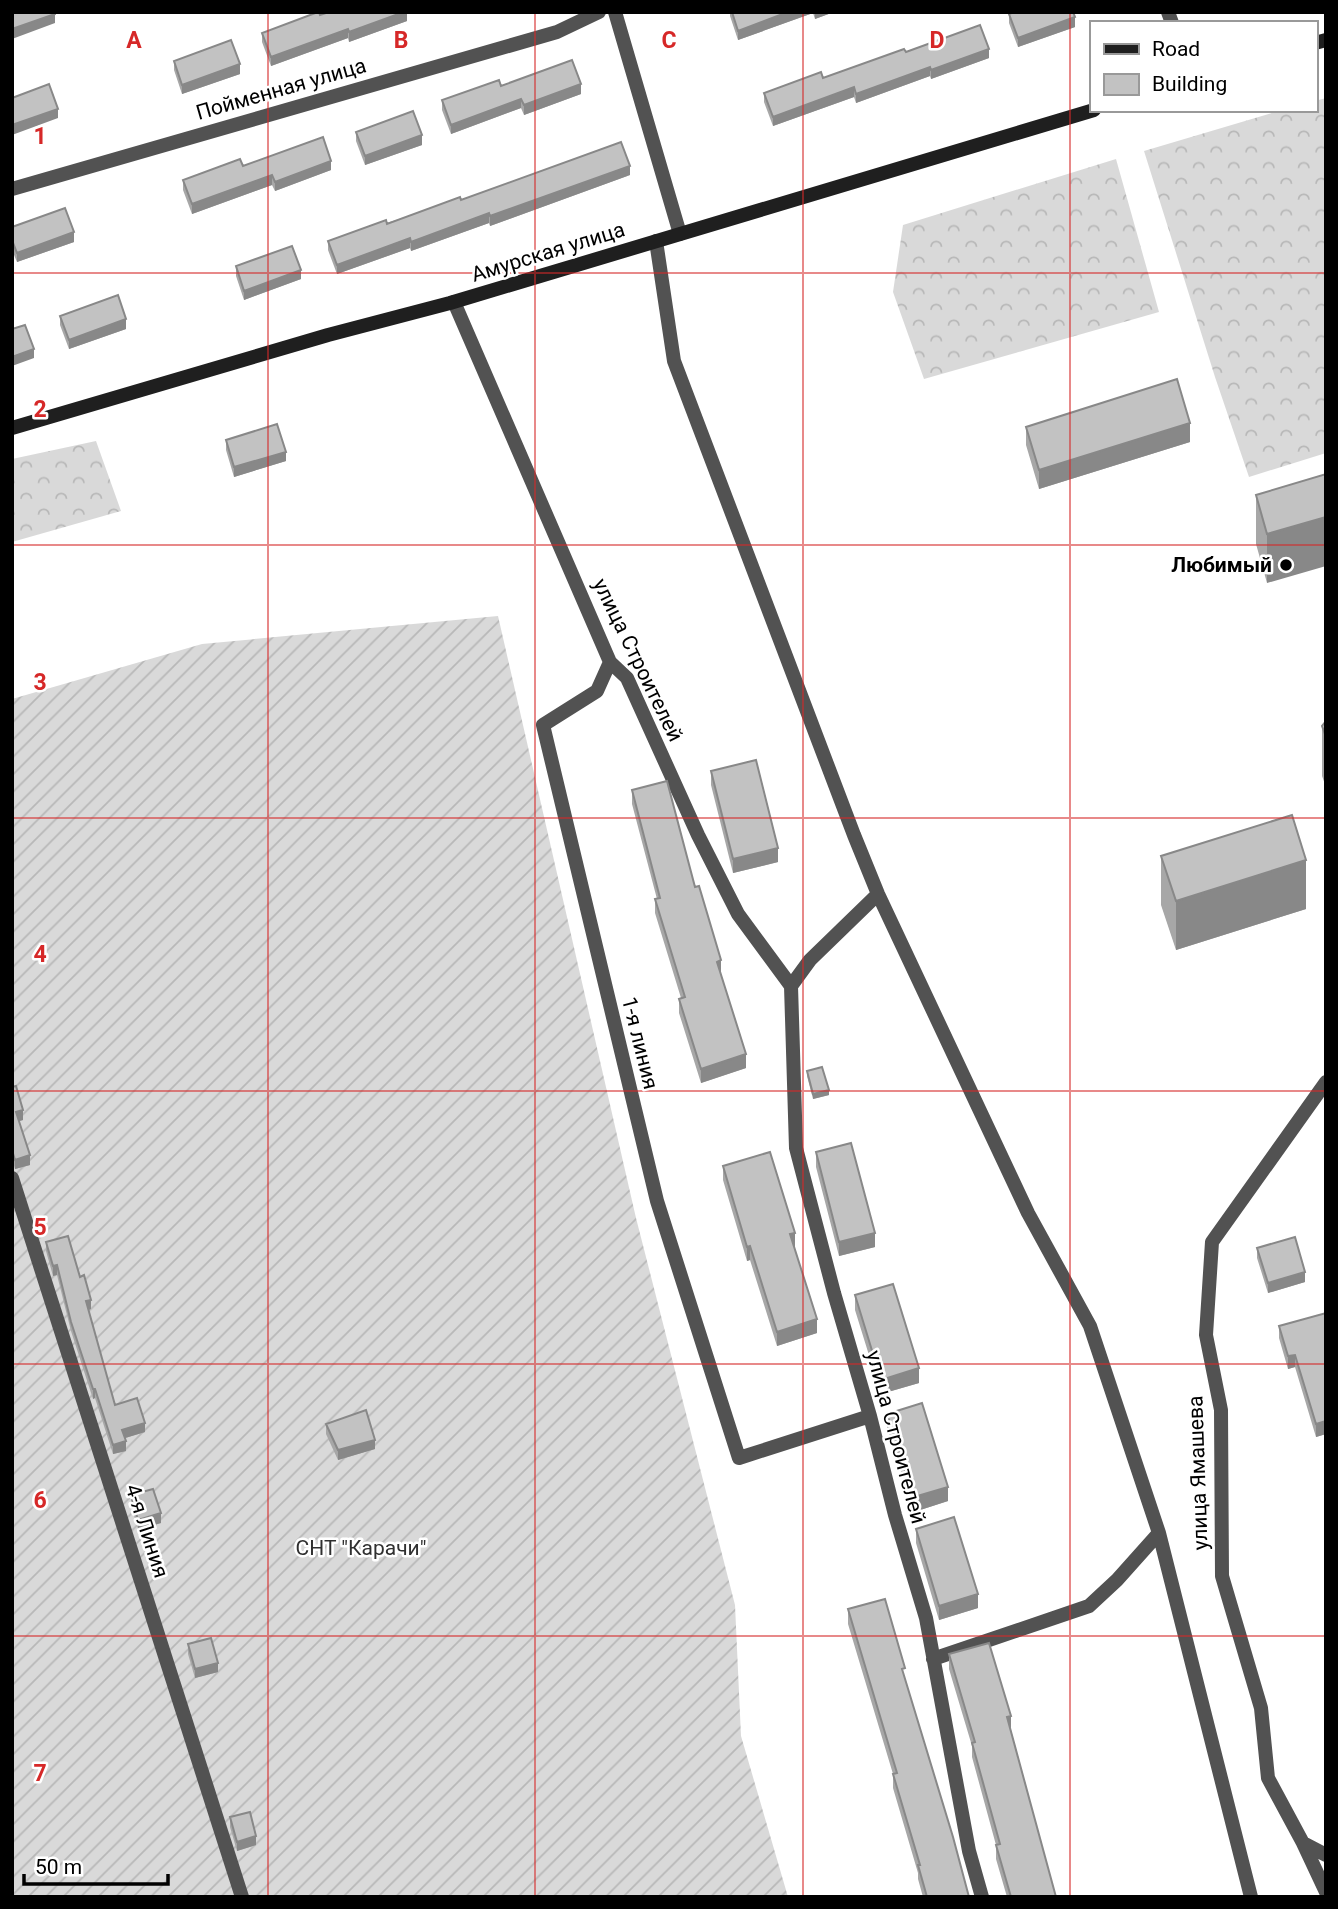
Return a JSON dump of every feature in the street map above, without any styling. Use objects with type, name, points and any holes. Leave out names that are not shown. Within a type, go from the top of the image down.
[{"type":"street","name":"Пойменная улица","points":[[12,189],[557,32],[599,12]]},
{"type":"street","points":[[615,12],[680,234]]},
{"type":"street","name":"Амурская улица","points":[[12,428],[328,335],[454,302],[1090,111]]},
{"type":"street","points":[[656,242],[674,361],[878,894],[1028,1213],[1090,1326],[1159,1533],[1251,1897]]},
{"type":"street","name":"улица Строителей","points":[[454,302],[610,662],[627,678],[698,835],[738,914],[791,986],[796,1148],[895,1515],[926,1618],[969,1851],[982,1897]]},
{"type":"street","name":"1-я линия","points":[[610,662],[597,691],[543,725],[657,1200],[739,1458],[870,1416]]},
{"type":"street","points":[[791,986],[810,960],[878,894]]},
{"type":"street","name":"улица Ямашева","points":[[1326,1082],[1212,1242],[1206,1335],[1221,1410],[1222,1576],[1261,1708],[1268,1778],[1304,1843],[1326,1892]]},
{"type":"street","name":"4-я Линия","points":[[12,1178],[242,1897]]},
{"type":"street","points":[[933,1659],[1088,1606],[1117,1580],[1159,1533]]},
{"type":"street","points":[[1304,1843],[1326,1855]]},
{"type":"green space","points":[[1326,98],[1326,453],[1249,477],[1144,151],[1275,112],[1317,112],[1317,100]]},
{"type":"green space","points":[[1116,159],[1159,312],[924,379],[893,292],[903,225]]},
{"type":"green space","points":[[96,441],[121,511],[12,542],[12,459]]},
{"type":"green space","name":"СНТ \"Карачи\"","points":[[498,616],[636,1218],[735,1605],[741,1736],[788,1897],[12,1897],[12,699],[202,644]]},
{"type":"building","points":[[12,12],[55,12],[55,14],[12,29]]},
{"type":"building","points":[[319,12],[320,15],[329,12],[404,12],[271,57],[262,33]]},
{"type":"building","points":[[732,12],[788,12],[738,31]]},
{"type":"building","points":[[1073,12],[1075,17],[1018,38],[1009,14]]},
{"type":"building","points":[[980,25],[989,49],[856,94],[854,87],[773,117],[764,93],[821,72],[823,78],[904,49],[906,52]]},
{"type":"building","points":[[231,40],[240,64],[182,85],[174,61]]},
{"type":"building","points":[[572,60],[581,84],[524,105],[521,99],[451,125],[442,100],[499,80],[501,86]]},
{"type":"building","points":[[49,84],[58,109],[12,125],[12,98]]},
{"type":"building","points":[[413,111],[422,135],[365,156],[356,132]]},
{"type":"building","points":[[323,137],[331,161],[275,182],[272,175],[192,204],[183,180],[240,159],[243,166]]},
{"type":"building","points":[[621,142],[630,166],[490,216],[489,213],[411,242],[410,238],[337,265],[328,241],[386,220],[387,224],[460,197],[461,200]]},
{"type":"building","points":[[65,208],[74,232],[17,253],[12,240],[12,227]]},
{"type":"building","points":[[292,246],[301,270],[244,291],[236,266]]},
{"type":"building","points":[[118,295],[126,319],[69,340],[60,316]]},
{"type":"building","points":[[25,325],[34,349],[12,357],[12,329]]},
{"type":"building","points":[[1177,379],[1190,423],[1039,470],[1026,427]]},
{"type":"building","points":[[277,424],[286,452],[234,467],[226,440]]},
{"type":"building","points":[[1326,474],[1326,517],[1267,534],[1256,495]]},
{"type":"building","points":[[1326,721],[1326,737],[1322,726]]},
{"type":"building","points":[[756,760],[778,848],[733,859],[711,771]]},
{"type":"building","points":[[667,781],[695,887],[699,886],[721,960],[717,962],[746,1054],[701,1069],[679,999],[685,997],[655,899],[660,898],[632,790]]},
{"type":"building","points":[[1292,815],[1306,860],[1176,901],[1161,856]]},
{"type":"building","points":[[822,1067],[829,1090],[813,1094],[807,1071]]},
{"type":"building","points":[[16,1086],[23,1110],[16,1112],[30,1155],[15,1160],[12,1150],[12,1087]]},
{"type":"building","points":[[851,1143],[875,1233],[839,1242],[816,1152]]},
{"type":"building","points":[[770,1152],[795,1233],[790,1234],[817,1319],[777,1332],[750,1246],[747,1247],[723,1166]]},
{"type":"building","points":[[68,1236],[80,1277],[84,1275],[91,1300],[86,1301],[115,1405],[137,1398],[145,1423],[122,1430],[126,1441],[113,1445],[71,1322],[57,1265],[53,1266],[46,1242]]},
{"type":"building","points":[[1295,1237],[1305,1272],[1268,1283],[1257,1248]]},
{"type":"building","points":[[893,1284],[919,1368],[881,1380],[855,1295]]},
{"type":"building","points":[[1326,1313],[1326,1421],[1316,1424],[1295,1355],[1288,1356],[1279,1326]]},
{"type":"building","points":[[922,1403],[948,1487],[914,1497],[887,1414]]},
{"type":"building","points":[[366,1410],[375,1440],[338,1450],[326,1424]]},
{"type":"building","points":[[153,1489],[161,1513],[138,1520],[131,1495]]},
{"type":"building","points":[[954,1517],[978,1594],[939,1606],[916,1529]]},
{"type":"building","points":[[885,1599],[905,1668],[902,1669],[969,1897],[927,1897],[893,1774],[897,1773],[848,1609]]},
{"type":"building","points":[[211,1638],[218,1663],[195,1669],[188,1644]]},
{"type":"building","points":[[989,1643],[1011,1716],[1007,1717],[1056,1897],[1011,1897],[996,1845],[1000,1844],[972,1743],[975,1742],[949,1654]]},
{"type":"building","points":[[250,1812],[256,1836],[237,1842],[230,1817]]},
{"type":"place","name":"Любимый","points":[[1286,565]]}]
